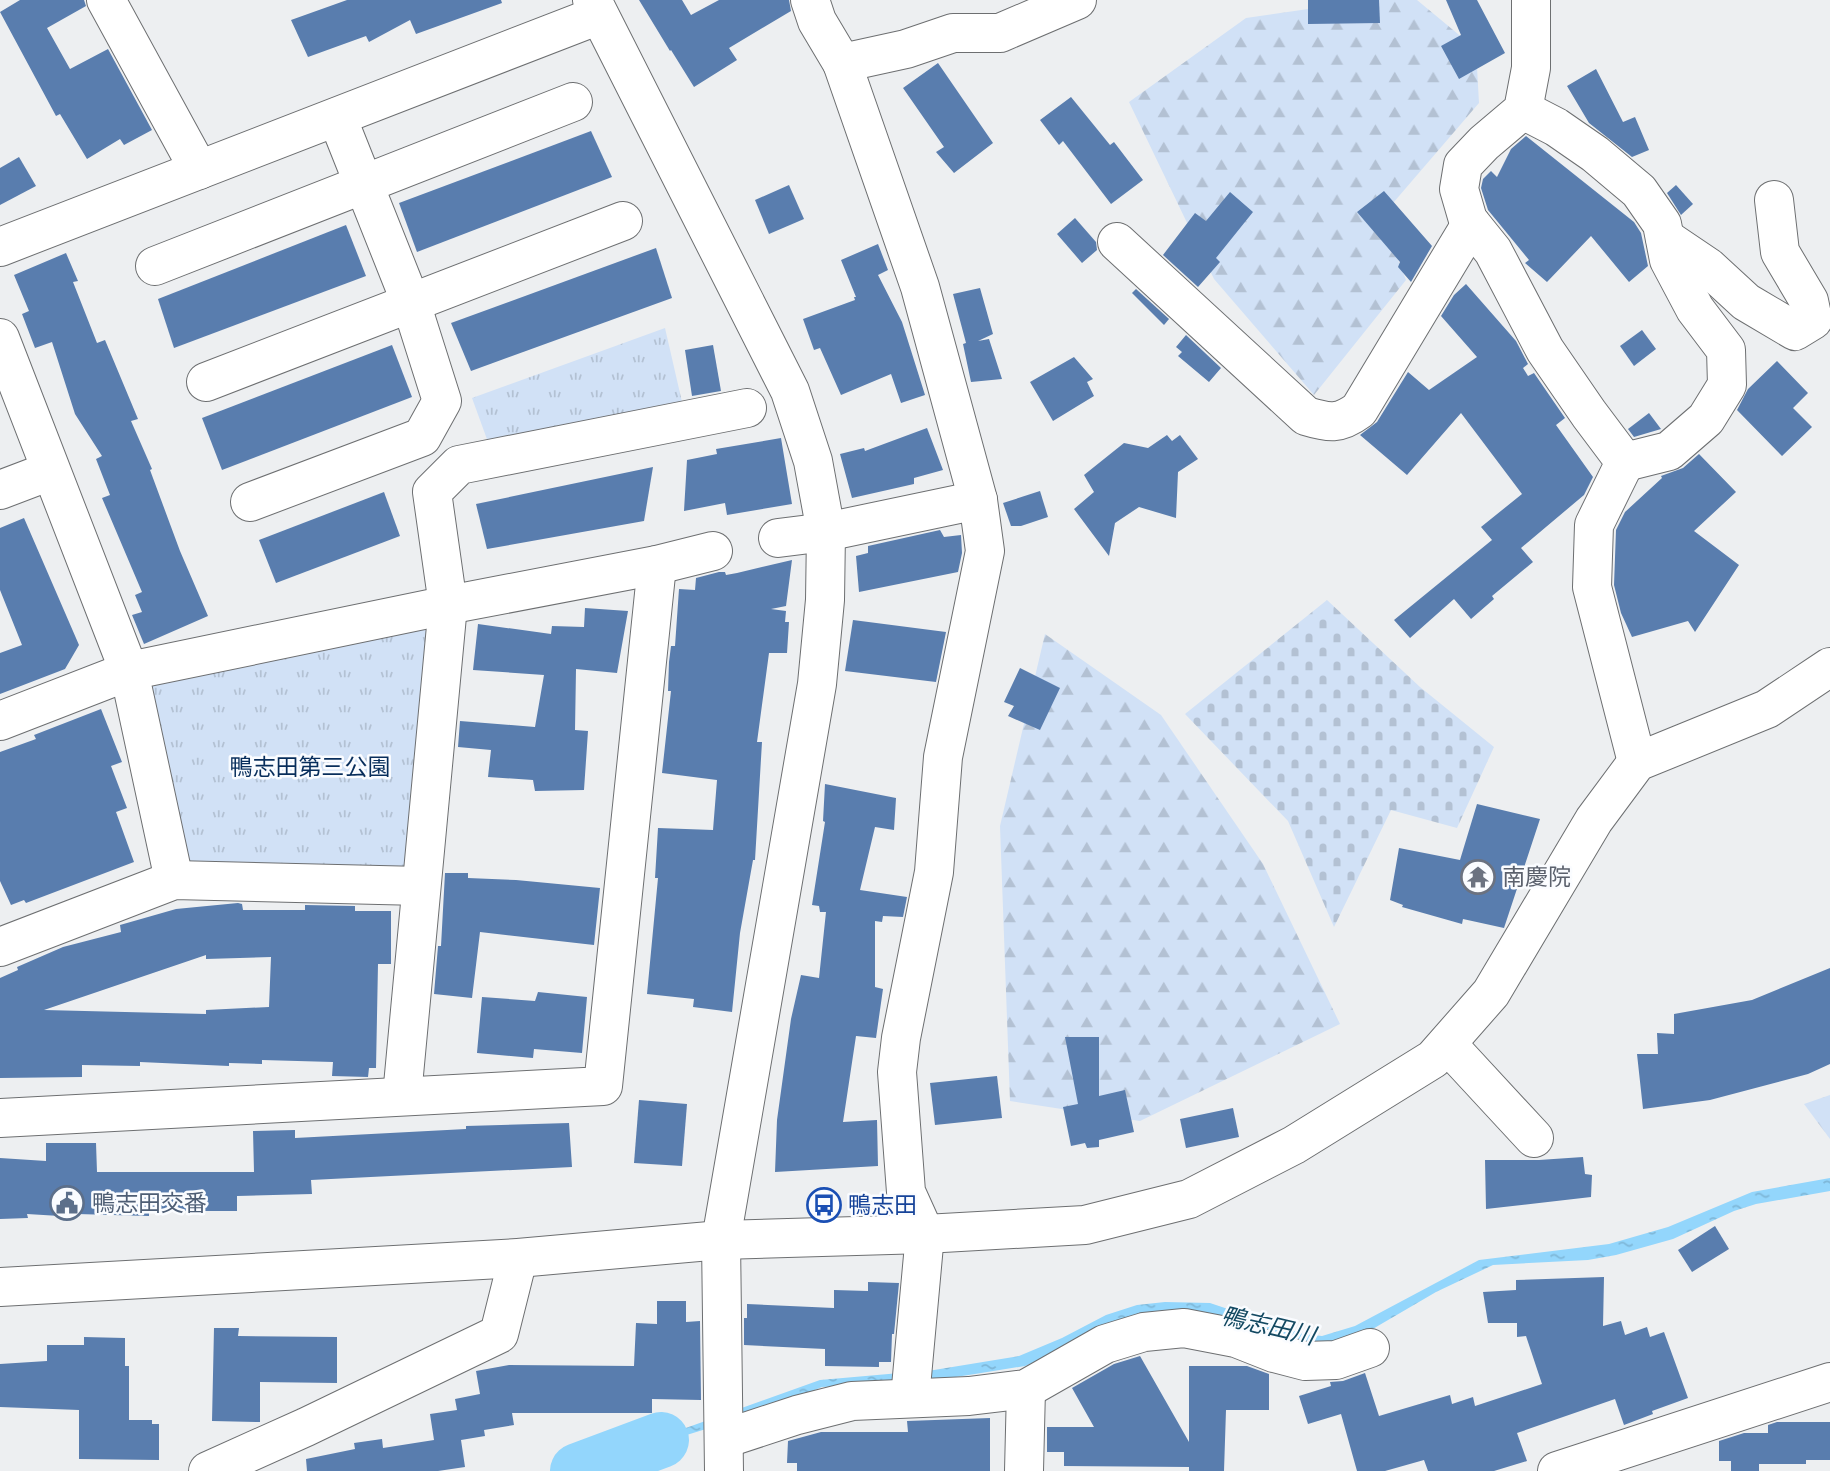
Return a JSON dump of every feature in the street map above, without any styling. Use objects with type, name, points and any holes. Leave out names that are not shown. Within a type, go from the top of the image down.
[{"type":"street","points":[[106,0],[199,170]]},
{"type":"street","points":[[810,0],[817,21],[842,62],[920,287],[978,500],[985,551],[943,757],[934,872],[901,1038],[897,1072],[906,1192],[925,1234],[911,1383]]},
{"type":"street","points":[[842,62],[906,49],[953,33],[1000,33],[1077,0]]},
{"type":"street","points":[[1531,0],[1531,68],[1523,110],[1484,143],[1463,166],[1459,189],[1468,219],[1493,251],[1545,350],[1625,462]]},
{"type":"street","points":[[0,247],[337,117],[595,7],[790,391],[813,461],[825,532],[825,600],[817,684],[721,1240],[724,1455],[797,1415],[911,1383],[970,1396],[998,1390],[1026,1389],[1105,1344],[1144,1332],[1184,1328],[1236,1338],[1274,1353],[1306,1361],[1336,1360],[1370,1348]]},
{"type":"street","points":[[155,266],[573,102]]},
{"type":"street","points":[[1523,110],[1556,127],[1595,153],[1639,191],[1662,224],[1669,260],[1695,309],[1726,351],[1727,385],[1706,419],[1669,451],[1625,462],[1594,525],[1592,587],[1637,762]]},
{"type":"street","points":[[250,502],[422,437],[442,401],[411,303],[337,117]]},
{"type":"street","points":[[1665,238],[1708,267],[1746,302],[1795,331],[1813,320],[1809,301],[1780,252],[1774,200]]},
{"type":"street","points":[[206,382],[623,221]]},
{"type":"street","points":[[1117,242],[1306,416],[1322,421],[1345,421],[1359,410],[1471,224]]},
{"type":"street","points":[[0,338],[129,671],[174,880]]},
{"type":"street","points":[[402,1096],[448,605],[432,492],[459,465],[747,408]]},
{"type":"street","points":[[0,490],[50,471]]},
{"type":"street","points":[[778,538],[825,532],[978,500]]},
{"type":"street","points":[[0,721],[129,671],[656,565],[713,551]]},
{"type":"street","points":[[0,1118],[603,1086],[656,565]]},
{"type":"street","points":[[0,1287],[519,1258],[721,1240],[925,1234],[1085,1225],[1189,1199],[1294,1145],[1433,1059],[1491,993],[1594,820],[1637,762],[1767,709],[1830,667]]},
{"type":"street","points":[[0,947],[174,880],[421,886]]},
{"type":"street","points":[[1447,1044],[1534,1138]]},
{"type":"street","points":[[208,1471],[499,1334],[519,1258]]},
{"type":"street","points":[[1569,1469],[1830,1382]]},
{"type":"street","points":[[1024,1471],[1026,1389]]},
{"type":"green space","points":[[1371,0],[1417,0],[1476,49],[1479,103],[1381,217],[1406,280],[1314,395],[1214,279],[1129,102],[1246,18]]},
{"type":"green space","points":[[665,328],[682,402],[488,442],[472,398]]},
{"type":"green space","points":[[1327,600],[1420,687],[1494,747],[1457,828],[1391,810],[1334,927],[1288,821],[1185,714]]},
{"type":"green space","name":"鴨志田第三公園","points":[[434,622],[421,886],[174,880],[132,685]]},
{"type":"green space","points":[[1045,634],[1161,715],[1263,864],[1340,1024],[1140,1121],[1010,1101],[1000,826]]},
{"type":"green space","points":[[1830,1095],[1830,1139],[1804,1104]]},
{"type":"water","points":[[1830,1178],[1830,1191],[1756,1204],[1673,1239],[1616,1255],[1588,1260],[1493,1265],[1436,1292],[1359,1337],[1336,1344],[1078,1344],[1025,1366],[917,1383],[822,1387],[764,1411],[648,1447],[591,1470],[588,1463],[820,1380],[934,1370],[1019,1356],[1106,1315],[1137,1305],[1165,1302],[1210,1303],[1303,1334],[1322,1336],[1355,1326],[1479,1260],[1609,1244],[1668,1227],[1752,1192]]},
{"type":"building","points":[[20,0],[84,0],[86,6],[47,28],[70,69],[108,49],[152,130],[124,145],[120,139],[87,159],[60,114],[56,116],[0,12]]},
{"type":"building","points":[[347,0],[501,0],[502,3],[416,34],[410,20],[369,42],[366,36],[308,57],[291,20]]},
{"type":"building","points":[[639,0],[682,0],[691,15],[719,0],[789,0],[791,11],[729,48],[737,60],[694,87]]},
{"type":"building","points":[[1308,0],[1379,0],[1380,23],[1308,24]]},
{"type":"building","points":[[1446,0],[1477,0],[1505,53],[1459,79],[1441,46],[1461,35]]},
{"type":"building","points":[[938,63],[993,143],[954,173],[936,152],[944,147],[903,88]]},
{"type":"building","points":[[1596,69],[1623,122],[1635,117],[1649,150],[1632,157],[1589,123],[1567,86]]},
{"type":"building","points":[[1071,97],[1110,145],[1114,142],[1143,180],[1111,204],[1063,141],[1059,145],[1040,120]]},
{"type":"building","points":[[591,131],[612,177],[417,252],[399,203]]},
{"type":"building","points":[[1526,136],[1634,222],[1641,233],[1648,266],[1629,282],[1591,236],[1547,282],[1525,263],[1529,260],[1488,210],[1481,188],[1483,179],[1491,171],[1497,177],[1511,149]]},
{"type":"building","points":[[19,157],[36,186],[0,205],[0,168]]},
{"type":"building","points":[[789,185],[804,219],[769,234],[755,200]]},
{"type":"building","points":[[1676,185],[1693,204],[1681,215],[1667,193]]},
{"type":"building","points":[[1384,191],[1432,246],[1411,282],[1398,267],[1400,262],[1357,212]]},
{"type":"building","points":[[1230,192],[1253,212],[1216,258],[1220,262],[1198,287],[1163,255],[1195,213],[1206,221]]},
{"type":"building","points":[[1075,218],[1096,242],[1097,250],[1082,263],[1057,234]]},
{"type":"building","points":[[346,225],[366,276],[174,348],[158,299]]},
{"type":"building","points":[[878,244],[888,270],[878,275],[902,322],[925,395],[901,403],[891,374],[841,395],[820,348],[814,350],[803,319],[855,300],[841,260]]},
{"type":"building","points":[[656,248],[672,298],[471,371],[451,323]]},
{"type":"building","points":[[66,253],[78,281],[73,282],[97,343],[105,340],[138,419],[131,421],[152,469],[150,470],[180,551],[208,616],[144,644],[132,615],[142,612],[135,595],[142,592],[102,498],[110,495],[96,459],[102,456],[75,414],[52,342],[35,348],[22,314],[29,311],[14,275]]},
{"type":"building","points":[[1466,284],[1516,341],[1528,364],[1523,368],[1528,376],[1534,373],[1565,418],[1556,425],[1593,477],[1584,495],[1521,548],[1533,562],[1492,596],[1494,599],[1471,619],[1454,599],[1410,638],[1394,620],[1492,540],[1481,527],[1522,494],[1461,413],[1407,475],[1360,435],[1377,422],[1408,372],[1429,390],[1477,357],[1441,316],[1454,295]]},
{"type":"building","points":[[980,288],[993,334],[978,341],[989,339],[1002,379],[971,382],[963,344],[966,343],[953,294]]},
{"type":"building","points":[[1136,289],[1169,319],[1164,325],[1132,293]]},
{"type":"building","points":[[1642,330],[1656,349],[1634,366],[1620,346]]},
{"type":"building","points":[[1186,335],[1221,368],[1209,382],[1178,356],[1182,352],[1176,347]]},
{"type":"building","points":[[392,345],[412,397],[222,470],[202,418]]},
{"type":"building","points":[[713,345],[721,391],[692,396],[685,350]]},
{"type":"building","points":[[1074,357],[1093,379],[1087,382],[1094,396],[1053,421],[1030,382]]},
{"type":"building","points":[[1777,361],[1808,393],[1793,408],[1812,427],[1782,456],[1737,410],[1748,389]]},
{"type":"building","points":[[1649,413],[1661,429],[1634,437],[1628,429]]},
{"type":"building","points":[[927,428],[943,470],[914,478],[914,484],[852,498],[840,454],[864,448],[865,451]]},
{"type":"building","points":[[1167,435],[1172,441],[1180,435],[1198,459],[1178,472],[1176,518],[1139,507],[1115,523],[1109,556],[1074,509],[1094,492],[1084,475],[1124,443],[1148,448]]},
{"type":"building","points":[[781,438],[792,504],[727,515],[725,503],[684,511],[687,460],[717,454],[716,449]]},
{"type":"building","points":[[1699,454],[1736,492],[1694,531],[1739,565],[1695,632],[1688,621],[1632,637],[1621,613],[1614,585],[1616,530],[1625,512],[1662,478],[1661,476],[1683,468]]},
{"type":"building","points":[[653,467],[644,521],[487,549],[476,504]]},
{"type":"building","points":[[1040,491],[1048,517],[1021,526],[1011,526],[1003,503]]},
{"type":"building","points":[[384,492],[400,536],[276,583],[259,540]]},
{"type":"building","points":[[24,518],[79,645],[65,669],[0,694],[0,653],[22,645],[0,590],[0,528]]},
{"type":"building","points":[[940,530],[944,537],[961,535],[962,553],[958,572],[859,592],[856,556],[868,553],[868,546]]},
{"type":"building","points":[[792,560],[786,606],[771,609],[786,611],[785,622],[789,622],[787,653],[769,653],[757,742],[762,742],[755,860],[740,933],[732,1012],[693,1007],[694,999],[647,994],[658,878],[655,878],[658,828],[713,830],[717,780],[662,773],[671,691],[668,691],[669,662],[671,646],[675,646],[679,589],[695,590],[696,578],[719,572],[725,572],[726,575]]},
{"type":"building","points":[[585,608],[628,611],[617,673],[576,669],[575,730],[588,731],[584,790],[535,791],[533,780],[488,777],[491,750],[458,747],[460,721],[535,727],[544,675],[473,670],[478,624],[551,634],[552,626],[584,627]]},
{"type":"building","points":[[853,620],[946,632],[936,682],[845,671]]},
{"type":"building","points":[[1020,668],[1060,688],[1040,730],[1008,716],[1014,706],[1004,702]]},
{"type":"building","points":[[101,709],[122,762],[111,766],[127,808],[116,812],[134,862],[26,903],[24,900],[11,905],[0,881],[0,752],[36,739],[34,735]]},
{"type":"building","points":[[825,784],[896,798],[894,830],[875,827],[860,890],[907,897],[903,917],[883,916],[882,922],[875,921],[875,987],[883,989],[876,1038],[856,1036],[843,1122],[877,1120],[878,1166],[775,1172],[777,1120],[791,1019],[801,975],[819,978],[826,912],[820,912],[819,906],[812,905],[825,822]]},
{"type":"building","points":[[1477,804],[1540,819],[1504,928],[1463,919],[1462,924],[1402,907],[1403,905],[1390,900],[1399,848],[1460,860]]},
{"type":"building","points":[[445,873],[468,873],[468,878],[600,888],[594,945],[480,932],[472,998],[434,994],[438,946],[441,946]]},
{"type":"building","points":[[238,903],[242,904],[243,910],[305,910],[305,905],[355,906],[355,911],[391,911],[391,964],[378,964],[376,1068],[369,1068],[368,1077],[332,1076],[333,1062],[262,1060],[262,1064],[229,1063],[229,1066],[140,1062],[140,1066],[82,1065],[82,1077],[0,1078],[0,978],[18,970],[17,967],[63,947],[121,932],[120,925],[176,909]],"holes":[[[206,955],[206,959],[271,957],[269,1007],[206,1010],[206,1014],[44,1010]]]},
{"type":"building","points":[[1830,968],[1830,1064],[1808,1074],[1710,1100],[1643,1109],[1637,1054],[1658,1054],[1657,1033],[1674,1034],[1674,1014],[1752,1000]]},
{"type":"building","points":[[538,992],[587,997],[582,1053],[534,1049],[533,1058],[477,1053],[482,997],[535,1001]]},
{"type":"building","points":[[1065,1037],[1099,1037],[1099,1096],[1125,1090],[1134,1132],[1099,1140],[1099,1147],[1087,1148],[1085,1143],[1071,1146],[1063,1107],[1078,1104]]},
{"type":"building","points":[[997,1076],[1002,1118],[935,1125],[930,1083]]},
{"type":"building","points":[[639,1100],[687,1104],[682,1166],[634,1163]]},
{"type":"building","points":[[1233,1108],[1239,1137],[1186,1148],[1180,1119]]},
{"type":"building","points":[[569,1123],[572,1167],[311,1180],[312,1194],[237,1196],[237,1211],[149,1211],[149,1216],[77,1214],[76,1217],[27,1214],[28,1218],[0,1219],[0,1158],[46,1161],[46,1143],[96,1143],[97,1172],[254,1172],[253,1131],[295,1130],[295,1138],[466,1129],[466,1126]]},
{"type":"building","points":[[1583,1157],[1585,1174],[1592,1175],[1591,1197],[1486,1209],[1485,1160]]},
{"type":"building","points":[[1715,1226],[1729,1249],[1692,1272],[1678,1250]]},
{"type":"building","points":[[1604,1277],[1603,1326],[1621,1321],[1625,1335],[1647,1327],[1650,1337],[1664,1332],[1688,1398],[1624,1425],[1615,1399],[1517,1433],[1527,1461],[1494,1471],[1428,1471],[1424,1460],[1385,1471],[1357,1471],[1341,1414],[1308,1424],[1299,1396],[1331,1386],[1330,1382],[1343,1381],[1365,1373],[1379,1416],[1450,1395],[1452,1404],[1473,1397],[1475,1406],[1542,1384],[1526,1336],[1517,1337],[1517,1323],[1488,1323],[1483,1292],[1516,1290],[1516,1280]]},
{"type":"building","points":[[868,1282],[899,1283],[891,1362],[879,1362],[879,1367],[825,1366],[825,1349],[744,1345],[747,1304],[834,1308],[834,1290],[868,1291]]},
{"type":"building","points":[[657,1301],[686,1301],[686,1322],[700,1321],[701,1400],[652,1399],[652,1413],[512,1413],[514,1425],[484,1430],[485,1436],[461,1440],[465,1467],[438,1471],[307,1471],[306,1459],[355,1449],[354,1443],[382,1439],[383,1448],[434,1440],[430,1414],[457,1410],[455,1399],[480,1394],[476,1371],[509,1365],[634,1366],[636,1323],[657,1324]]},
{"type":"building","points":[[214,1328],[239,1328],[238,1336],[337,1337],[337,1383],[260,1382],[260,1422],[212,1421]]},
{"type":"building","points":[[84,1337],[125,1338],[125,1366],[129,1366],[129,1420],[152,1420],[152,1424],[159,1424],[159,1460],[79,1459],[79,1410],[0,1407],[0,1364],[47,1361],[47,1345],[84,1345]]},
{"type":"building","points":[[1140,1356],[1189,1442],[1189,1366],[1247,1366],[1269,1374],[1269,1410],[1226,1410],[1224,1471],[1189,1471],[1189,1467],[1064,1466],[1064,1452],[1047,1452],[1047,1427],[1094,1427],[1072,1388],[1114,1364]]},
{"type":"building","points":[[990,1418],[990,1471],[797,1471],[797,1463],[787,1463],[788,1441],[821,1432],[908,1432],[907,1421]]},
{"type":"building","points":[[1777,1422],[1830,1422],[1830,1460],[1806,1460],[1806,1464],[1759,1464],[1759,1471],[1731,1471],[1731,1461],[1719,1461],[1719,1441],[1744,1433],[1768,1433],[1768,1425]]},
{"type":"waterway","name":"鴨志田川","points":[[578,1471],[661,1440]]},
{"type":"place","name":"南慶院","points":[[1478,877]]},
{"type":"place","name":"鴨志田交番","points":[[67,1203]]},
{"type":"place","name":"鴨志田","points":[[824,1205]]}]
